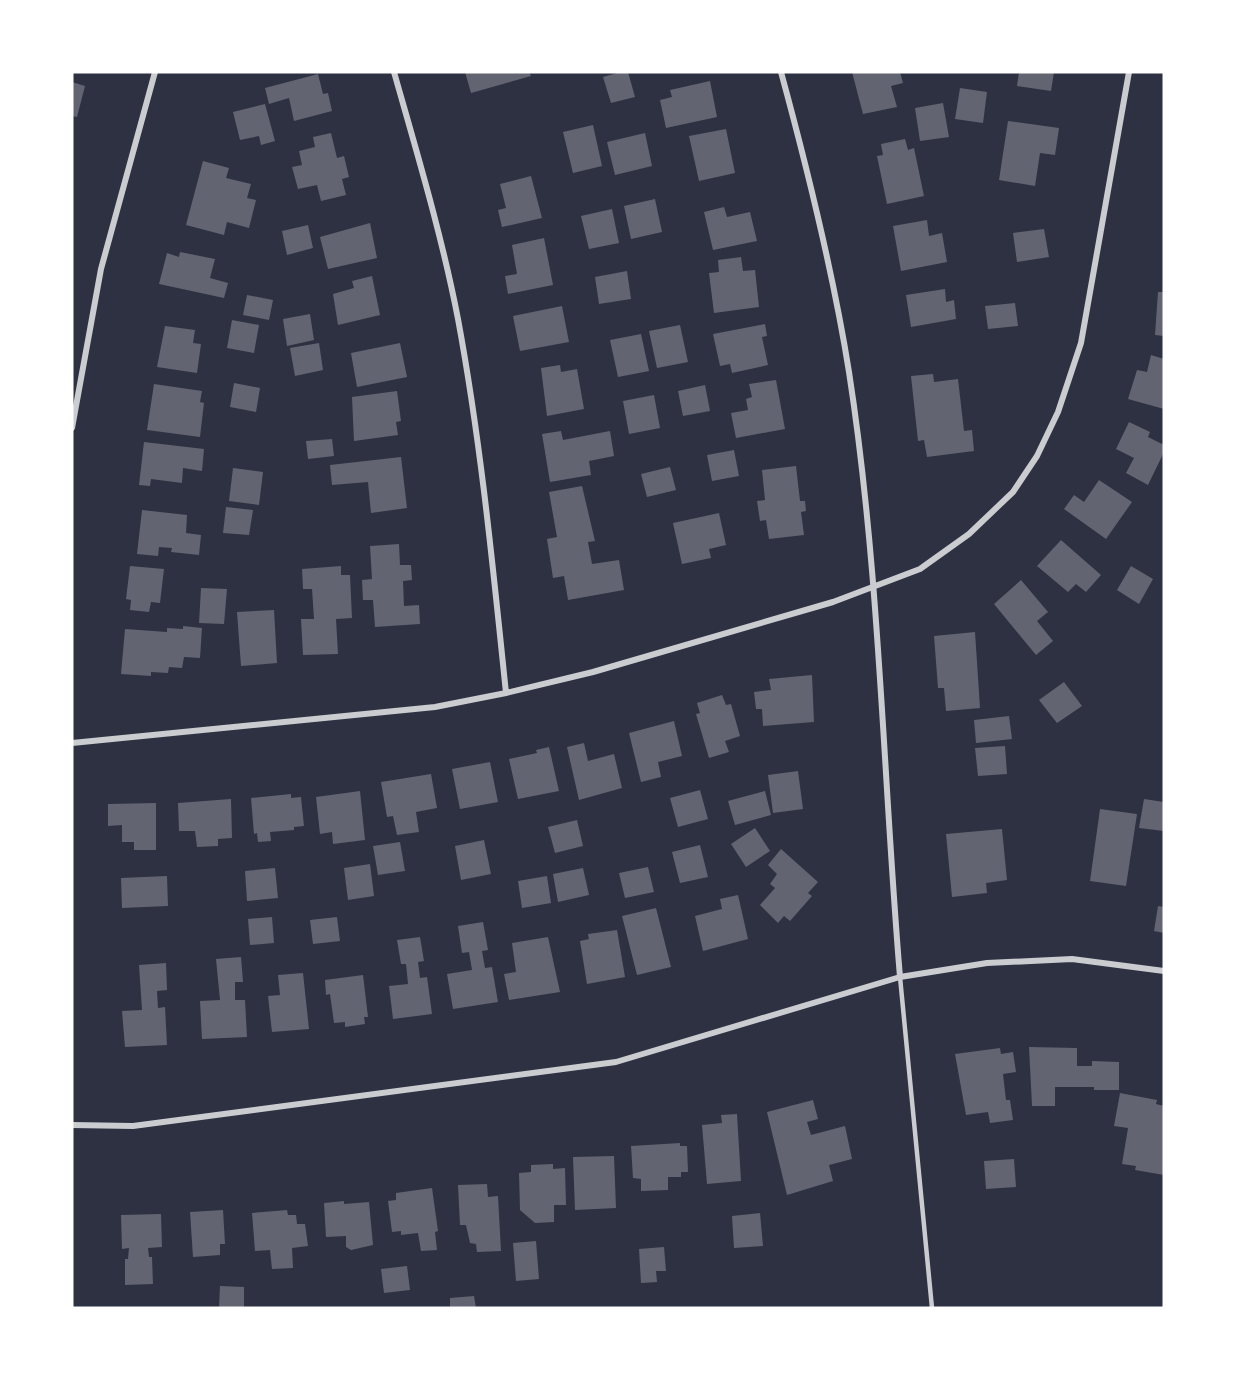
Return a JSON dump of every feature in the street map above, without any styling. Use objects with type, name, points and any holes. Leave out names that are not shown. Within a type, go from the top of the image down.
[{"type":"street","points":[[72,428],[101,269],[155,72]]},
{"type":"street","points":[[394,72],[428,195],[457,317],[480,454],[506,693]]},
{"type":"street","points":[[781,72],[810,180],[848,372],[872,588],[900,977]]},
{"type":"street","points":[[72,743],[435,707],[506,693],[615,665],[872,588],[920,569],[969,534],[1014,492],[1037,456],[1058,412],[1081,343],[1128,72]]},
{"type":"street","points":[[72,1125],[133,1126],[616,1062],[900,977],[987,963],[1072,959],[1164,971]]},
{"type":"lane","points":[[900,977],[932,1308]]},
{"type":"building","points":[[465,72],[529,72],[531,76],[471,93]]},
{"type":"building","points":[[628,72],[635,97],[611,103],[603,77]]},
{"type":"building","points":[[852,72],[900,72],[903,83],[891,86],[897,107],[863,114]]},
{"type":"building","points":[[1019,72],[1054,72],[1051,91],[1017,86]]},
{"type":"building","points":[[318,74],[323,94],[328,93],[332,111],[294,121],[289,98],[269,104],[265,88]]},
{"type":"building","points":[[710,81],[717,117],[666,128],[660,100],[672,97],[670,90]]},
{"type":"building","points":[[72,82],[85,86],[77,117],[72,116]]},
{"type":"building","points":[[960,88],[987,92],[983,123],[955,119]]},
{"type":"building","points":[[943,103],[949,137],[920,141],[915,108]]},
{"type":"building","points":[[265,104],[275,141],[261,145],[259,136],[240,140],[233,112]]},
{"type":"building","points":[[1008,121],[1059,128],[1055,155],[1040,153],[1035,186],[999,180]]},
{"type":"building","points":[[593,125],[602,166],[573,173],[563,132]]},
{"type":"building","points":[[726,129],[735,173],[699,181],[689,136]]},
{"type":"building","points":[[331,133],[337,158],[344,156],[349,177],[342,179],[346,195],[321,201],[317,185],[298,189],[292,167],[302,165],[299,151],[315,147],[313,137]]},
{"type":"building","points":[[645,133],[652,166],[615,175],[607,142]]},
{"type":"building","points":[[905,139],[908,150],[914,148],[924,196],[887,204],[877,156],[883,155],[881,144]]},
{"type":"building","points":[[203,161],[229,168],[226,178],[251,184],[247,198],[256,200],[249,228],[227,222],[224,235],[186,225]]},
{"type":"building","points":[[531,176],[542,218],[502,227],[498,210],[506,208],[500,184]]},
{"type":"building","points":[[655,199],[662,232],[631,239],[624,206]]},
{"type":"building","points":[[724,207],[727,217],[750,212],[757,241],[713,250],[704,212]]},
{"type":"building","points":[[612,209],[619,243],[589,249],[581,216]]},
{"type":"building","points":[[927,220],[929,236],[942,233],[947,262],[901,271],[893,226]]},
{"type":"building","points":[[370,223],[377,258],[328,269],[320,237]]},
{"type":"building","points":[[308,225],[313,248],[287,255],[282,231]]},
{"type":"building","points":[[1044,229],[1049,257],[1017,262],[1013,233]]},
{"type":"building","points":[[544,238],[553,285],[508,294],[505,276],[517,274],[512,245]]},
{"type":"building","points":[[180,252],[215,259],[210,278],[228,283],[224,298],[159,284],[167,253],[179,257]]},
{"type":"building","points":[[741,257],[743,271],[755,270],[759,307],[714,313],[709,273],[719,272],[718,260]]},
{"type":"building","points":[[627,271],[631,299],[599,304],[595,277]]},
{"type":"building","points":[[372,276],[380,315],[338,325],[333,294],[354,288],[352,281]]},
{"type":"building","points":[[945,289],[946,302],[954,300],[956,319],[911,327],[906,295]]},
{"type":"building","points":[[1158,292],[1164,292],[1164,336],[1155,335]]},
{"type":"building","points":[[247,295],[273,300],[269,320],[243,315]]},
{"type":"building","points":[[1015,303],[1018,326],[988,329],[985,306]]},
{"type":"building","points":[[562,306],[569,342],[520,351],[513,316]]},
{"type":"building","points":[[310,314],[314,340],[287,346],[283,319]]},
{"type":"building","points":[[232,320],[259,325],[254,353],[227,348]]},
{"type":"building","points":[[765,324],[767,336],[762,337],[768,365],[732,373],[730,364],[720,366],[713,334]]},
{"type":"building","points":[[680,325],[688,362],[657,368],[649,331]]},
{"type":"building","points":[[165,326],[195,330],[193,343],[201,344],[197,373],[157,367]]},
{"type":"building","points":[[641,334],[649,371],[618,377],[610,340]]},
{"type":"building","points":[[319,343],[323,370],[295,376],[290,348]]},
{"type":"building","points":[[400,343],[407,377],[357,387],[351,353]]},
{"type":"building","points":[[1151,355],[1164,359],[1164,409],[1128,399],[1137,370],[1147,372]]},
{"type":"building","points":[[560,365],[561,372],[577,369],[584,409],[547,416],[541,368]]},
{"type":"building","points":[[933,374],[934,382],[958,379],[964,431],[972,430],[974,451],[927,457],[924,440],[918,441],[911,376]]},
{"type":"building","points":[[776,380],[785,429],[736,438],[731,413],[748,410],[746,399],[752,397],[749,384]]},
{"type":"building","points":[[234,383],[260,388],[256,412],[230,407]]},
{"type":"building","points":[[154,384],[202,391],[200,402],[204,403],[200,437],[147,430]]},
{"type":"building","points":[[705,385],[710,411],[683,416],[678,391]]},
{"type":"building","points":[[397,391],[401,421],[396,422],[398,435],[354,441],[352,397]]},
{"type":"building","points":[[654,395],[660,428],[629,434],[623,401]]},
{"type":"building","points":[[1129,422],[1150,432],[1148,437],[1164,445],[1164,452],[1148,485],[1126,473],[1134,458],[1116,449]]},
{"type":"building","points":[[561,431],[563,440],[610,431],[614,456],[589,461],[591,475],[550,482],[542,434]]},
{"type":"building","points":[[332,439],[334,456],[308,459],[306,441]]},
{"type":"building","points":[[144,442],[204,449],[202,471],[183,468],[182,483],[151,479],[150,486],[139,485]]},
{"type":"building","points":[[734,450],[739,476],[712,481],[707,455]]},
{"type":"building","points":[[401,457],[407,508],[371,513],[368,482],[332,485],[330,465]]},
{"type":"building","points":[[796,466],[800,501],[805,501],[806,511],[801,512],[804,535],[769,539],[766,520],[760,521],[757,501],[765,500],[762,470]]},
{"type":"building","points":[[670,467],[676,490],[647,497],[641,474]]},
{"type":"building","points":[[233,468],[263,472],[259,505],[229,501]]},
{"type":"building","points":[[1099,480],[1132,502],[1106,539],[1064,509],[1074,495],[1084,502]]},
{"type":"building","points":[[582,486],[595,541],[588,542],[592,564],[619,560],[624,590],[568,600],[564,576],[553,578],[547,539],[557,537],[549,492]]},
{"type":"building","points":[[226,507],[253,510],[249,535],[223,533]]},
{"type":"building","points":[[142,510],[187,515],[186,533],[201,535],[199,555],[171,552],[172,548],[159,547],[158,556],[137,554]]},
{"type":"building","points":[[719,513],[726,545],[709,549],[711,558],[682,564],[673,523]]},
{"type":"building","points":[[1061,540],[1101,575],[1086,592],[1076,584],[1068,592],[1037,566]]},
{"type":"building","points":[[399,544],[400,565],[411,565],[412,580],[403,581],[404,606],[419,605],[420,624],[375,627],[373,600],[363,600],[362,580],[372,579],[370,546]]},
{"type":"building","points":[[130,566],[164,569],[160,603],[151,602],[149,612],[130,610],[131,600],[126,599]]},
{"type":"building","points":[[341,566],[341,575],[350,575],[352,618],[336,619],[338,654],[303,655],[301,619],[314,619],[312,589],[303,589],[302,569]]},
{"type":"building","points":[[1131,566],[1153,579],[1139,604],[1117,590]]},
{"type":"building","points":[[1021,580],[1048,612],[1037,621],[1053,641],[1036,655],[994,604]]},
{"type":"building","points":[[201,588],[227,589],[224,624],[199,623]]},
{"type":"building","points":[[274,610],[277,663],[241,666],[237,612]]},
{"type":"building","points":[[183,626],[202,628],[200,658],[184,657],[182,668],[169,667],[168,673],[151,672],[151,676],[121,674],[125,629],[167,632],[167,628],[183,629]]},
{"type":"building","points":[[975,632],[980,708],[946,711],[944,688],[938,688],[934,636]]},
{"type":"building","points":[[812,675],[814,722],[763,726],[762,709],[756,709],[754,692],[771,690],[769,679]]},
{"type":"building","points":[[1064,682],[1082,706],[1057,723],[1039,700]]},
{"type":"building","points":[[722,695],[726,705],[731,704],[740,736],[725,741],[729,752],[709,758],[696,714],[700,713],[697,703]]},
{"type":"building","points":[[1009,716],[1012,739],[976,743],[974,720]]},
{"type":"building","points":[[674,721],[682,756],[658,762],[661,777],[641,782],[629,733]]},
{"type":"building","points":[[584,743],[588,761],[614,754],[622,788],[579,800],[567,747]]},
{"type":"building","points":[[1005,746],[1007,774],[978,776],[975,748]]},
{"type":"building","points":[[549,747],[559,791],[518,799],[509,759],[537,753],[536,750]]},
{"type":"building","points":[[490,762],[498,802],[460,809],[452,769]]},
{"type":"building","points":[[798,771],[803,809],[773,813],[768,775]]},
{"type":"building","points":[[431,774],[437,808],[416,812],[419,832],[397,835],[393,816],[387,817],[381,782]]},
{"type":"building","points":[[700,790],[708,819],[678,827],[670,798]]},
{"type":"building","points":[[360,791],[365,840],[333,844],[332,832],[320,834],[316,797]]},
{"type":"building","points":[[765,791],[771,815],[735,825],[728,801]]},
{"type":"building","points":[[291,794],[291,798],[301,797],[304,826],[294,827],[294,830],[270,832],[271,841],[258,842],[257,833],[254,834],[251,798]]},
{"type":"building","points":[[231,799],[232,838],[218,839],[218,846],[197,847],[195,831],[179,831],[178,803]]},
{"type":"building","points":[[1144,799],[1164,802],[1164,831],[1139,828]]},
{"type":"building","points":[[156,803],[156,850],[134,850],[134,842],[122,842],[122,825],[108,826],[108,804]]},
{"type":"building","points":[[1100,809],[1137,814],[1126,886],[1090,881]]},
{"type":"building","points":[[577,820],[583,846],[555,853],[548,827]]},
{"type":"building","points":[[755,828],[770,851],[746,867],[731,844]]},
{"type":"building","points":[[1002,829],[1007,880],[986,883],[987,893],[952,897],[946,834]]},
{"type":"building","points":[[484,840],[491,874],[461,880],[455,846]]},
{"type":"building","points":[[400,842],[405,871],[378,875],[373,846]]},
{"type":"building","points":[[700,845],[708,877],[680,883],[672,852]]},
{"type":"building","points":[[781,849],[818,882],[808,893],[812,896],[790,921],[784,916],[778,923],[760,905],[775,888],[770,884],[777,874],[768,865]]},
{"type":"building","points":[[370,864],[374,896],[348,900],[344,868]]},
{"type":"building","points":[[648,867],[654,892],[625,898],[619,873]]},
{"type":"building","points":[[275,868],[278,898],[247,901],[245,871]]},
{"type":"building","points":[[583,868],[589,895],[558,902],[553,874]]},
{"type":"building","points":[[167,876],[168,906],[122,908],[121,878]]},
{"type":"building","points":[[547,876],[551,903],[522,908],[518,881]]},
{"type":"building","points":[[738,895],[748,939],[703,951],[695,916],[722,909],[720,899]]},
{"type":"building","points":[[1158,906],[1164,907],[1164,933],[1154,931]]},
{"type":"building","points":[[656,908],[671,967],[637,975],[622,916]]},
{"type":"building","points":[[272,917],[274,943],[250,945],[248,919]]},
{"type":"building","points":[[337,917],[340,941],[313,944],[310,920]]},
{"type":"building","points":[[483,922],[488,950],[482,951],[485,968],[492,967],[498,1002],[453,1009],[447,974],[472,970],[469,952],[462,953],[458,926]]},
{"type":"building","points":[[617,930],[625,977],[587,984],[580,941],[589,939],[588,934]]},
{"type":"building","points":[[420,937],[424,961],[418,962],[420,978],[427,977],[432,1014],[393,1019],[389,986],[408,984],[406,964],[401,964],[397,940]]},
{"type":"building","points":[[548,937],[560,992],[509,1000],[504,974],[516,972],[512,943]]},
{"type":"building","points":[[241,957],[243,982],[235,982],[235,1000],[245,1000],[247,1037],[202,1039],[200,1001],[220,1000],[216,959]]},
{"type":"building","points":[[166,963],[167,990],[157,991],[158,1008],[165,1007],[167,1045],[125,1047],[122,1011],[142,1010],[139,965]]},
{"type":"building","points":[[303,973],[309,1029],[272,1032],[268,996],[280,995],[278,975]]},
{"type":"building","points":[[363,975],[368,1017],[364,1017],[365,1024],[345,1027],[345,1022],[334,1023],[330,994],[326,995],[325,980]]},
{"type":"building","points":[[1029,1047],[1077,1048],[1077,1066],[1092,1066],[1092,1061],[1119,1062],[1119,1090],[1094,1090],[1094,1087],[1055,1087],[1055,1106],[1032,1106]]},
{"type":"building","points":[[1000,1048],[1001,1054],[1013,1052],[1016,1072],[1003,1074],[1006,1100],[1010,1100],[1013,1120],[990,1123],[988,1112],[966,1115],[955,1054]]},
{"type":"building","points":[[1120,1093],[1157,1100],[1156,1104],[1164,1106],[1164,1175],[1135,1170],[1136,1166],[1122,1164],[1128,1128],[1114,1126]]},
{"type":"building","points":[[813,1100],[818,1119],[807,1122],[811,1135],[845,1126],[852,1159],[829,1165],[833,1181],[787,1195],[767,1112]]},
{"type":"building","points":[[737,1114],[741,1181],[707,1184],[702,1125],[722,1123],[721,1115]]},
{"type":"building","points":[[680,1143],[680,1146],[687,1146],[688,1172],[681,1172],[681,1177],[668,1177],[668,1190],[641,1191],[641,1179],[633,1178],[631,1146]]},
{"type":"building","points":[[614,1156],[616,1208],[575,1210],[573,1157]]},
{"type":"building","points":[[1014,1159],[1016,1187],[986,1189],[984,1161]]},
{"type":"building","points":[[553,1164],[553,1169],[565,1168],[566,1205],[554,1205],[554,1222],[535,1223],[520,1210],[519,1173],[531,1172],[531,1165]]},
{"type":"building","points":[[487,1184],[488,1197],[498,1196],[501,1251],[477,1252],[476,1244],[470,1243],[466,1225],[460,1225],[458,1185]]},
{"type":"building","points":[[432,1188],[438,1231],[435,1232],[437,1250],[421,1251],[418,1233],[401,1235],[401,1231],[392,1232],[388,1201],[396,1200],[396,1193]]},
{"type":"building","points":[[344,1201],[344,1204],[369,1202],[373,1245],[351,1250],[346,1247],[346,1236],[326,1237],[324,1203]]},
{"type":"building","points":[[223,1210],[225,1244],[220,1244],[220,1255],[193,1257],[190,1212]]},
{"type":"building","points":[[287,1210],[288,1215],[296,1215],[297,1224],[305,1224],[308,1246],[292,1248],[293,1268],[272,1269],[270,1250],[255,1251],[252,1213]]},
{"type":"building","points":[[760,1213],[763,1246],[734,1248],[732,1216]]},
{"type":"building","points":[[161,1214],[162,1247],[148,1248],[149,1257],[152,1257],[153,1284],[125,1285],[125,1259],[128,1259],[129,1248],[122,1249],[121,1215]]},
{"type":"building","points":[[536,1241],[539,1279],[516,1281],[513,1243]]},
{"type":"building","points":[[664,1247],[666,1271],[656,1271],[657,1282],[641,1283],[639,1249]]},
{"type":"building","points":[[407,1266],[410,1290],[384,1293],[381,1269]]},
{"type":"building","points":[[220,1286],[244,1287],[244,1308],[219,1308]]},
{"type":"building","points":[[474,1296],[476,1308],[450,1308],[450,1298]]}]
